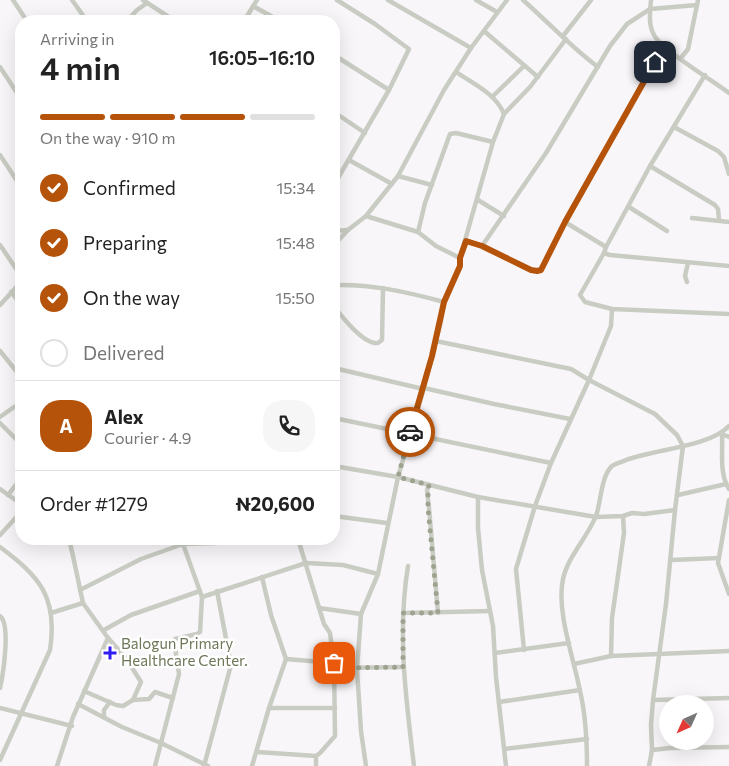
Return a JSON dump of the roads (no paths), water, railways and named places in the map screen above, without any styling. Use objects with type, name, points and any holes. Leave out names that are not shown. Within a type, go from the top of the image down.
[{"type":"street","points":[[13,0],[23,15]]},
{"type":"street","points":[[72,0],[82,15]]},
{"type":"street","points":[[248,15],[257,0]]},
{"type":"street","points":[[337,0],[408,47],[409,51],[365,133],[340,174]]},
{"type":"street","points":[[388,0],[471,48]]},
{"type":"street","points":[[476,0],[497,12]]},
{"type":"street","points":[[340,239],[366,216],[398,176],[444,90],[471,48],[507,0]]},
{"type":"street","points":[[523,0],[564,37],[574,49],[598,67]]},
{"type":"street","points":[[366,766],[361,731],[357,669],[361,614],[378,574],[398,477],[424,388],[444,302],[460,266],[460,258],[493,142],[504,114],[538,77],[591,0]]},
{"type":"street","points":[[651,0],[650,25],[655,37],[664,46],[729,93]]},
{"type":"street","points":[[132,15],[145,1],[166,15]]},
{"type":"street","points":[[482,246],[546,153],[610,46],[627,24],[650,9],[697,3],[688,49],[681,58]]},
{"type":"street","points":[[253,6],[269,15]]},
{"type":"street","points":[[484,31],[538,77]]},
{"type":"street","points":[[466,241],[482,246],[537,271],[541,270],[565,222],[664,46]]},
{"type":"street","points":[[340,59],[389,90]]},
{"type":"street","points":[[492,97],[524,66]]},
{"type":"street","points":[[0,67],[15,90]]},
{"type":"street","points":[[456,72],[492,97],[500,104],[504,114]]},
{"type":"street","points":[[706,75],[650,166],[580,296],[584,302],[612,309],[729,314]]},
{"type":"street","points":[[340,116],[365,133]]},
{"type":"street","points":[[674,127],[718,151],[724,157],[729,174]]},
{"type":"street","points":[[418,232],[425,203],[450,134],[456,133],[493,142]]},
{"type":"street","points":[[0,155],[15,178]]},
{"type":"street","points":[[349,160],[392,184]]},
{"type":"street","points":[[650,166],[715,205],[718,210],[719,220]]},
{"type":"street","points":[[398,176],[432,185]]},
{"type":"street","points":[[478,200],[504,216]]},
{"type":"street","points":[[629,207],[667,231]]},
{"type":"street","points":[[366,216],[418,232],[436,246],[460,258]]},
{"type":"street","points":[[692,218],[729,222]]},
{"type":"street","points":[[565,222],[606,247]]},
{"type":"street","points":[[340,231],[348,230]]},
{"type":"street","points":[[0,245],[15,267]]},
{"type":"street","points":[[604,253],[729,266]]},
{"type":"street","points":[[687,282],[685,276],[688,263]]},
{"type":"street","points":[[340,285],[383,288],[444,302]]},
{"type":"street","points":[[0,304],[15,288]]},
{"type":"street","points":[[340,313],[366,339],[374,344],[378,343],[382,340],[383,288]]},
{"type":"street","points":[[11,292],[15,297]]},
{"type":"street","points":[[524,650],[516,569],[535,506],[551,463],[589,380],[611,326],[612,309]]},
{"type":"street","points":[[436,341],[571,369],[655,414],[677,435],[683,446],[650,725],[652,750],[648,766]]},
{"type":"street","points":[[0,351],[15,370]]},
{"type":"street","points":[[340,369],[419,388],[570,419]]},
{"type":"street","points":[[0,418],[15,407]]},
{"type":"street","points":[[340,419],[551,463]]},
{"type":"street","points":[[0,423],[15,438]]},
{"type":"street","points":[[587,766],[584,712],[562,604],[563,578],[569,563],[596,516],[603,485],[608,471],[613,465],[640,455],[683,446],[722,434],[729,426]]},
{"type":"street","points":[[722,434],[729,437]]},
{"type":"street","points":[[722,434],[722,463],[726,484],[729,489]]},
{"type":"street","points":[[340,467],[398,477],[478,497],[596,516],[623,516],[632,513],[644,514],[675,510]]},
{"type":"street","points":[[678,495],[726,484]]},
{"type":"street","points":[[429,485],[428,508],[438,613]]},
{"type":"street","points":[[8,495],[15,486]]},
{"type":"street","points":[[0,489],[15,500]]},
{"type":"street","points":[[478,497],[478,528],[482,570],[490,611],[506,766]]},
{"type":"street","points":[[729,500],[718,558],[722,577],[729,591]]},
{"type":"street","points":[[611,656],[612,618],[624,533],[623,516]]},
{"type":"street","points":[[340,517],[387,523]]},
{"type":"street","points":[[0,535],[15,519]]},
{"type":"street","points":[[722,539],[729,541]]},
{"type":"street","points":[[70,545],[83,603],[108,638],[126,658],[141,682],[133,700]]},
{"type":"street","points":[[80,590],[173,545]]},
{"type":"street","points":[[155,766],[179,674],[175,638],[200,632],[202,597],[183,545]]},
{"type":"street","points":[[257,752],[316,756],[320,754],[334,736],[334,663],[330,633],[324,624],[300,545]]},
{"type":"street","points":[[0,547],[35,576],[46,593],[51,613],[52,638],[50,650],[0,760]]},
{"type":"street","points":[[671,560],[718,558]]},
{"type":"street","points":[[202,597],[306,563],[343,565],[378,574]]},
{"type":"street","points":[[408,566],[403,613],[403,667],[406,680],[414,766]]},
{"type":"street","points":[[252,766],[286,659],[271,615],[262,577]]},
{"type":"street","points":[[104,630],[131,615],[200,591]]},
{"type":"street","points":[[78,704],[206,766],[231,665],[217,592]]},
{"type":"street","points":[[51,613],[83,603]]},
{"type":"street","points":[[319,608],[361,614]]},
{"type":"street","points":[[403,613],[490,611]]},
{"type":"street","points":[[0,616],[4,620],[3,650],[5,668],[0,688]]},
{"type":"street","points":[[57,766],[78,704],[108,638]]},
{"type":"street","points":[[495,653],[569,643]]},
{"type":"street","points":[[574,664],[611,656],[729,651]]},
{"type":"street","points":[[286,659],[334,663],[338,668],[403,667]]},
{"type":"street","points":[[499,702],[580,690]]},
{"type":"street","points":[[84,691],[123,706],[133,700],[149,700],[154,692],[173,698]]},
{"type":"street","points":[[653,700],[729,698]]},
{"type":"street","points":[[104,717],[104,710],[110,702]]},
{"type":"street","points":[[0,708],[72,726]]},
{"type":"street","points":[[269,708],[334,708]]},
{"type":"street","points":[[504,749],[587,739]]},
{"type":"street","points":[[652,750],[729,746]]},
{"type":"street","points":[[316,756],[316,766]]},
{"type":"place","name":"Balogun Primary Healthcare Center.","points":[[110,653]]}]
